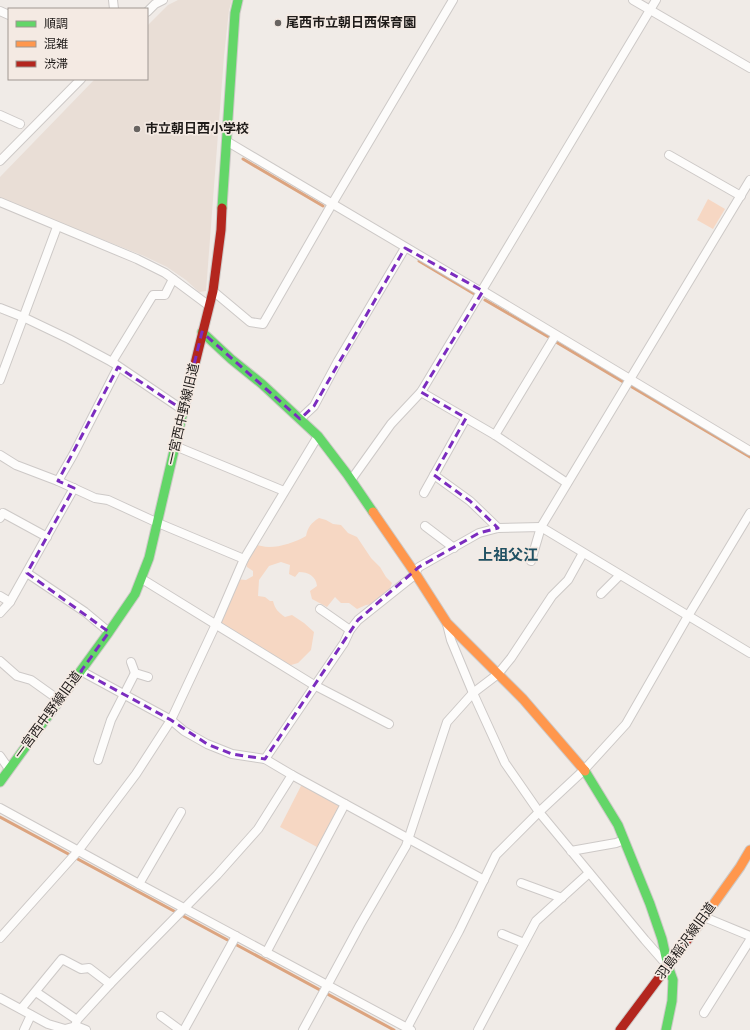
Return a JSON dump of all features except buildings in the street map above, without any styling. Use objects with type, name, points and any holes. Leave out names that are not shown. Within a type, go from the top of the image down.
[{"type":"street","points":[[148,11],[155,4],[163,0]]},
{"type":"street","name":"一宮西中野線旧道","points":[[0,782],[135,594],[149,558],[182,410],[208,305],[213,291],[221,230],[228,142],[235,13],[238,0]]},
{"type":"street","points":[[213,291],[250,322],[263,324],[453,0]]},
{"type":"street","points":[[633,0],[750,68]]},
{"type":"street","points":[[351,480],[390,424],[421,392],[483,291],[656,0]]},
{"type":"street","points":[[0,161],[80,80]]},
{"type":"street","points":[[0,115],[20,124]]},
{"type":"street","points":[[228,142],[405,248],[478,290],[483,291],[555,336],[750,451]]},
{"type":"street","points":[[669,155],[741,196]]},
{"type":"street","points":[[531,561],[541,527],[750,180]]},
{"type":"street","points":[[0,202],[137,259],[165,273],[208,305]]},
{"type":"street","points":[[0,380],[57,226]]},
{"type":"street","points":[[300,419],[314,406],[338,361],[405,248]]},
{"type":"street","points":[[58,481],[73,455],[115,365],[153,295],[165,295],[173,279]]},
{"type":"street","points":[[0,308],[23,317],[69,339],[115,365],[182,410]]},
{"type":"street","points":[[202,332],[231,359],[262,384],[318,436],[351,480],[415,573],[447,623],[523,699],[584,770],[597,789],[618,825],[662,939],[668,966],[673,980],[672,1001],[666,1030]]},
{"type":"street","points":[[495,435],[555,336]]},
{"type":"street","points":[[421,392],[495,435],[567,483]]},
{"type":"street","points":[[424,493],[466,418]]},
{"type":"street","points":[[0,938],[78,851],[136,774],[171,720],[216,624],[244,559],[318,436]]},
{"type":"street","points":[[175,446],[284,491]]},
{"type":"street","points":[[0,455],[16,465],[58,481],[96,498],[108,500],[158,523],[244,559]]},
{"type":"street","points":[[434,475],[470,501],[498,528]]},
{"type":"street","points":[[0,613],[10,602],[74,488]]},
{"type":"street","points":[[0,518],[3,513],[47,537]]},
{"type":"street","points":[[0,808],[138,884],[409,1029],[496,855],[584,770],[626,724],[688,616],[750,513]]},
{"type":"street","points":[[425,526],[454,548]]},
{"type":"street","points":[[265,758],[344,643],[350,630],[358,620],[415,573],[420,567],[479,533],[498,528],[541,527],[750,653]]},
{"type":"street","points":[[303,1030],[360,925],[406,846],[447,722],[473,693],[498,674],[511,658],[552,596],[568,580],[583,553]]},
{"type":"street","points":[[27,573],[85,612],[109,632]]},
{"type":"street","points":[[601,594],[620,575]]},
{"type":"street","points":[[142,579],[314,685],[389,724]]},
{"type":"street","points":[[0,596],[10,602]]},
{"type":"street","points":[[320,609],[350,630]]},
{"type":"street","points":[[447,623],[451,640],[504,763],[539,812],[668,966]]},
{"type":"street","points":[[0,661],[17,676],[31,680],[59,700]]},
{"type":"street","points":[[131,662],[136,673],[148,677]]},
{"type":"street","points":[[81,671],[126,694],[138,703],[171,720],[184,731],[207,744],[232,754],[265,758],[292,775],[484,880]]},
{"type":"street","points":[[98,760],[111,720],[136,673]]},
{"type":"street","points":[[0,756],[9,769]]},
{"type":"street","points":[[0,998],[48,1024],[65,1029],[76,1025],[110,984],[217,875],[258,829],[292,775]]},
{"type":"street","points":[[266,953],[345,804]]},
{"type":"street","points":[[138,884],[181,812]]},
{"type":"street","points":[[571,850],[616,843],[624,840]]},
{"type":"street","name":"羽島稲沢線旧道","points":[[620,1030],[704,917],[740,867],[750,850]]},
{"type":"street","points":[[478,1030],[536,921],[589,873]]},
{"type":"street","points":[[521,883],[562,898]]},
{"type":"street","points":[[704,917],[750,936]]},
{"type":"street","points":[[502,934],[524,943]]},
{"type":"street","points":[[184,1030],[236,936]]},
{"type":"street","points":[[704,1013],[750,940]]},
{"type":"street","points":[[21,1009],[62,959],[81,969],[90,968],[110,984]]},
{"type":"street","points":[[36,992],[76,1025],[86,1030]]},
{"type":"street","points":[[24,1030],[30,1015]]},
{"type":"street","points":[[161,1016],[180,1030]]},
{"type":"highlighted area","points":[[405,248],[483,291],[421,392],[466,418],[434,475],[470,501],[498,528],[479,533],[419,567],[358,620],[265,759],[232,754],[207,744],[171,720],[81,671],[109,632],[27,573],[74,488],[58,481],[118,367],[183,410],[202,332],[300,419],[314,406]]},
{"type":"shaded area","points":[[178,0],[232,0],[229,10],[224,56],[206,291],[199,292],[186,280],[167,267],[144,256],[0,199],[0,177],[94,80],[148,80],[148,25],[168,5]]},
{"type":"shaded area","points":[[708,199],[725,209],[713,229],[697,220]]},
{"type":"shaded area","points":[[319,518],[333,524],[341,525],[348,533],[357,537],[371,558],[392,583],[388,593],[381,596],[374,604],[366,605],[357,609],[349,603],[341,603],[335,597],[327,607],[312,599],[310,591],[317,586],[311,575],[299,572],[295,577],[289,574],[290,565],[281,562],[269,566],[259,580],[258,596],[265,597],[270,601],[273,601],[279,612],[285,617],[292,615],[314,632],[311,650],[298,663],[291,665],[284,663],[279,658],[270,655],[263,648],[248,642],[243,636],[224,627],[218,616],[235,579],[246,580],[253,576],[253,571],[247,567],[245,561],[254,545],[274,547],[298,540],[306,536],[310,526]]},
{"type":"shaded area","points":[[302,784],[343,806],[317,847],[280,827]]},
{"type":"waterway","points":[[243,159],[323,206]]},
{"type":"waterway","points":[[419,261],[476,295]]},
{"type":"waterway","points":[[485,300],[552,339]]},
{"type":"waterway","points":[[556,342],[625,383]]},
{"type":"waterway","points":[[632,387],[750,457]]},
{"type":"waterway","points":[[0,817],[394,1030]]},
{"type":"traffic: fast","points":[[222,208],[235,13],[238,0]]},
{"type":"traffic: fast","points":[[202,332],[231,359],[262,384],[318,436],[347,474],[373,512]]},
{"type":"traffic: fast","points":[[0,782],[135,594],[149,558],[183,412]]},
{"type":"traffic: fast","points":[[585,771],[618,825],[650,904],[662,939],[668,966],[673,980],[672,1001],[666,1030]]},
{"type":"traffic: slow","points":[[373,512],[447,623],[523,699],[585,771]]},
{"type":"traffic: slow","points":[[700,923],[740,867],[750,850]]},
{"type":"traffic: jam","points":[[183,412],[213,291],[221,230],[222,208]]},
{"type":"traffic: jam","points":[[620,1030],[700,923]]},
{"type":"place","name":"尾西市立朝日西保育園","points":[[278,23]]},
{"type":"place","name":"市立朝日西小学校","points":[[137,129]]},
{"type":"district","name":"上祖父江","points":[[508,555]]}]
